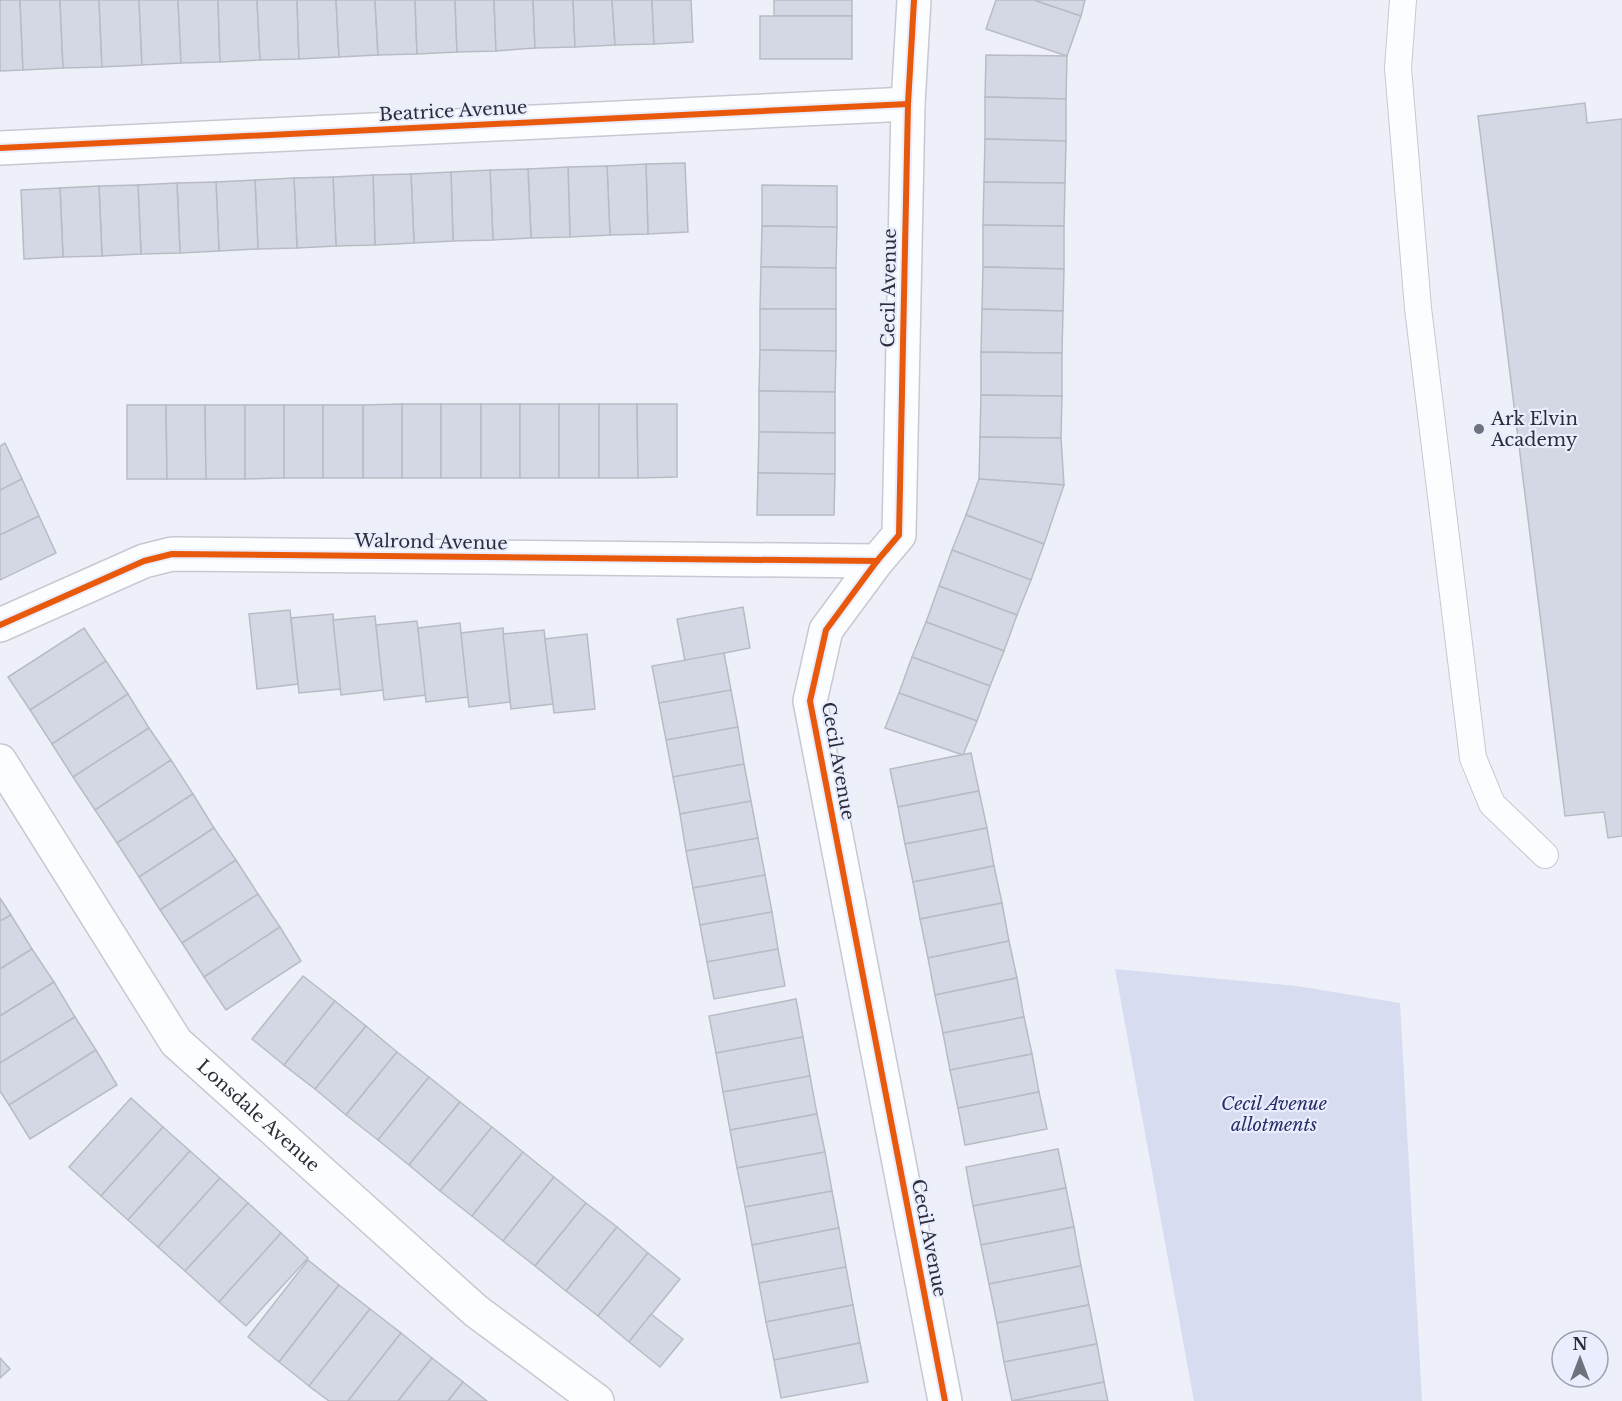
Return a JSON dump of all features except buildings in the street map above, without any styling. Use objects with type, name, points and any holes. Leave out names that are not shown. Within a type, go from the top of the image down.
[{"type":"street","name":"Cecil Avenue","points":[[914,0],[908,104],[899,535],[826,630],[810,700],[945,1401]]},
{"type":"street","name":"Beatrice Avenue","points":[[0,148],[908,104]]},
{"type":"street","name":"Walrond Avenue","points":[[0,625],[144,561],[171,554],[877,561]]},
{"type":"street","name":"Lonsdale Avenue","points":[[0,761],[176,1042],[476,1311],[597,1401]]},
{"type":"lane","points":[[1403,0],[1398,68],[1418,308],[1473,758],[1492,804],[1545,855]]},
{"type":"green space","name":"Cecil Avenue allotments","points":[[1115,969],[1297,986],[1400,1003],[1422,1401],[1194,1401]]},
{"type":"cycle path","points":[[914,0],[908,104],[899,535],[826,630],[810,701],[945,1401]]},
{"type":"cycle path","points":[[0,148],[908,104]]},
{"type":"cycle path","points":[[0,625],[144,561],[172,554],[877,561]]},
{"type":"place","name":"Ark Elvin Academy","points":[[1479,429]]}]
